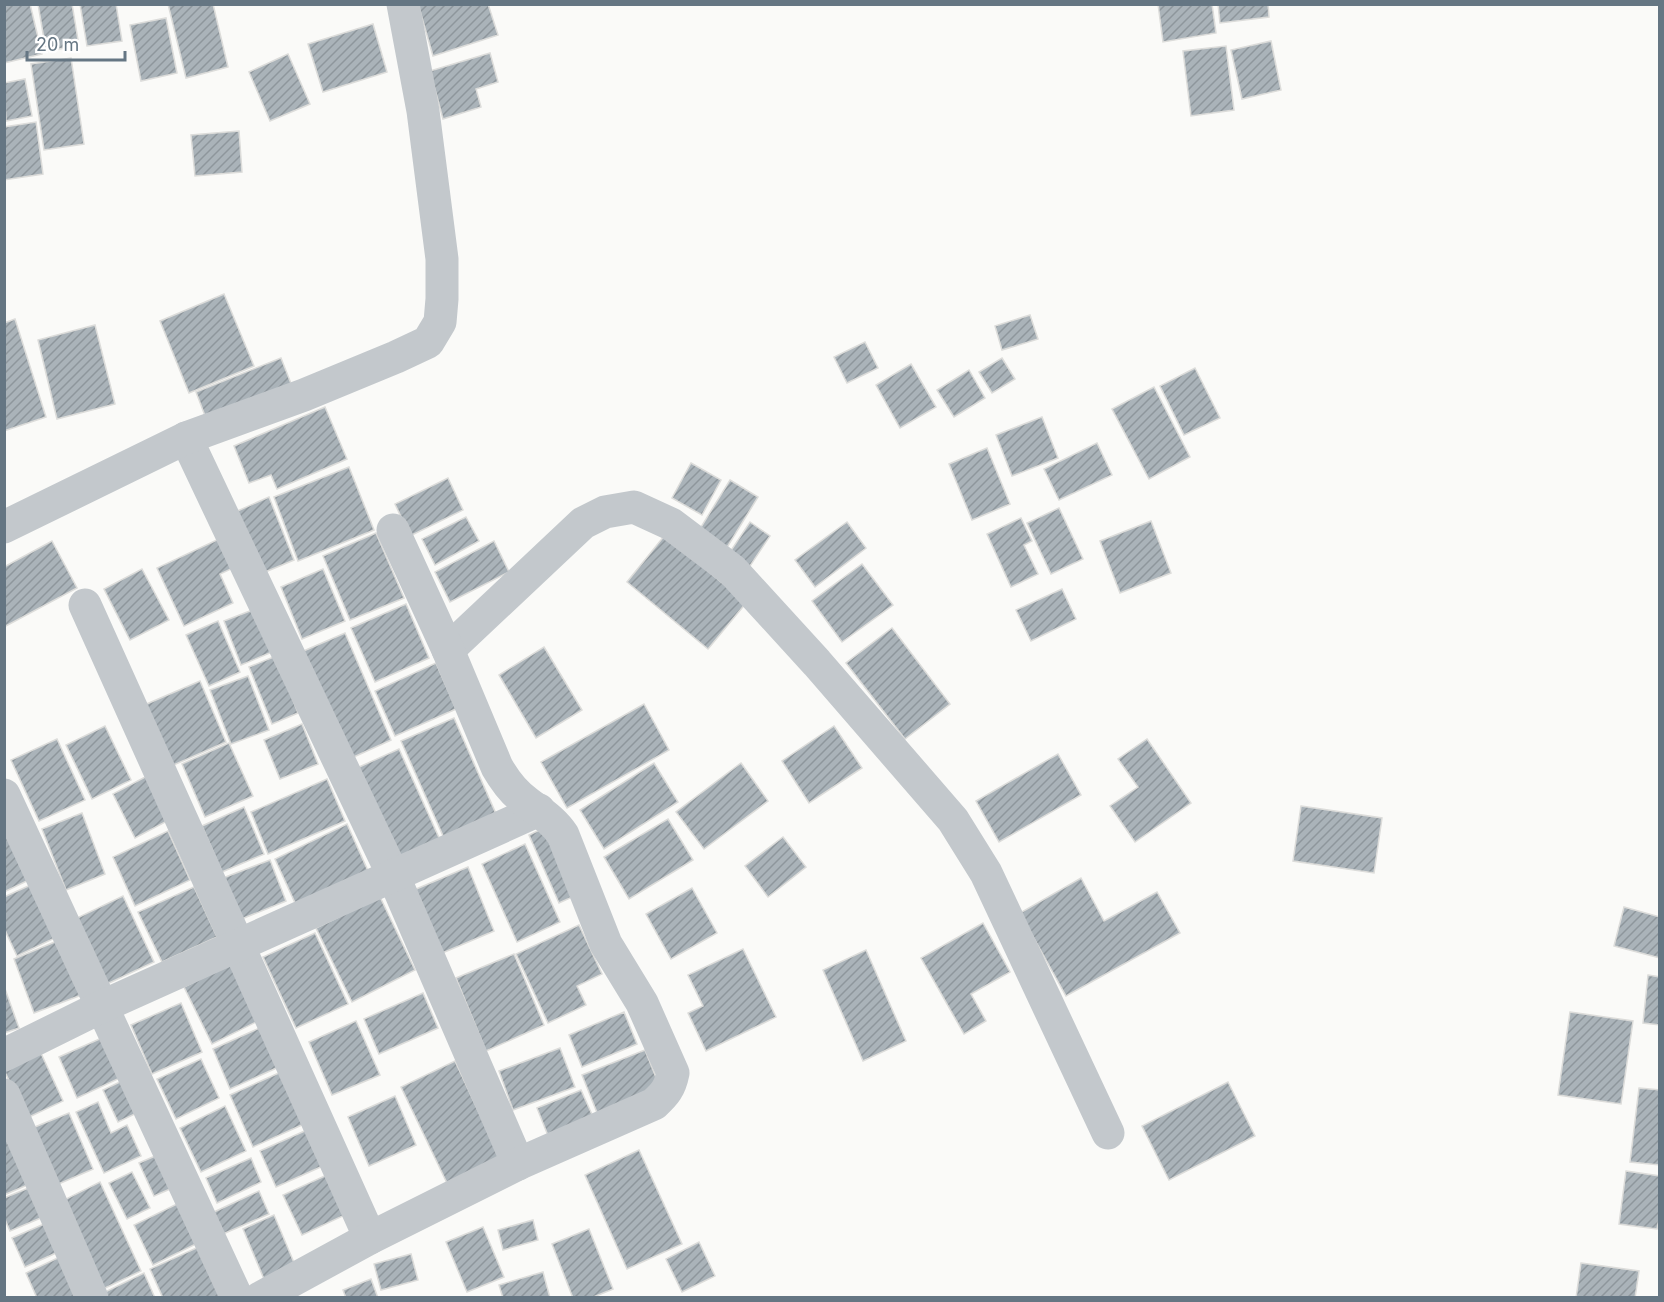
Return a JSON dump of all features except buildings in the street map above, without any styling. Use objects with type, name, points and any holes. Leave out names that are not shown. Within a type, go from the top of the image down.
[{"type":"street","points":[[4,527],[186,438],[304,395],[428,342],[440,322],[441,259],[423,111],[403,4]]},
{"type":"street","points":[[186,438],[393,875],[518,1164]]},
{"type":"street","points":[[448,650],[583,524],[605,512],[634,507],[680,531],[732,570],[817,663],[953,820],[986,873],[1108,1133]]},
{"type":"street","points":[[260,1298],[370,1238],[518,1164],[654,1104],[666,1094],[673,1073],[642,1003],[606,944],[564,835],[506,782],[497,767],[448,650],[393,530]]},
{"type":"street","points":[[85,605],[370,1238]]},
{"type":"street","points":[[4,795],[237,1298]]},
{"type":"street","points":[[4,1055],[103,1006],[539,810]]},
{"type":"street","points":[[4,1095],[92,1298]]}]
